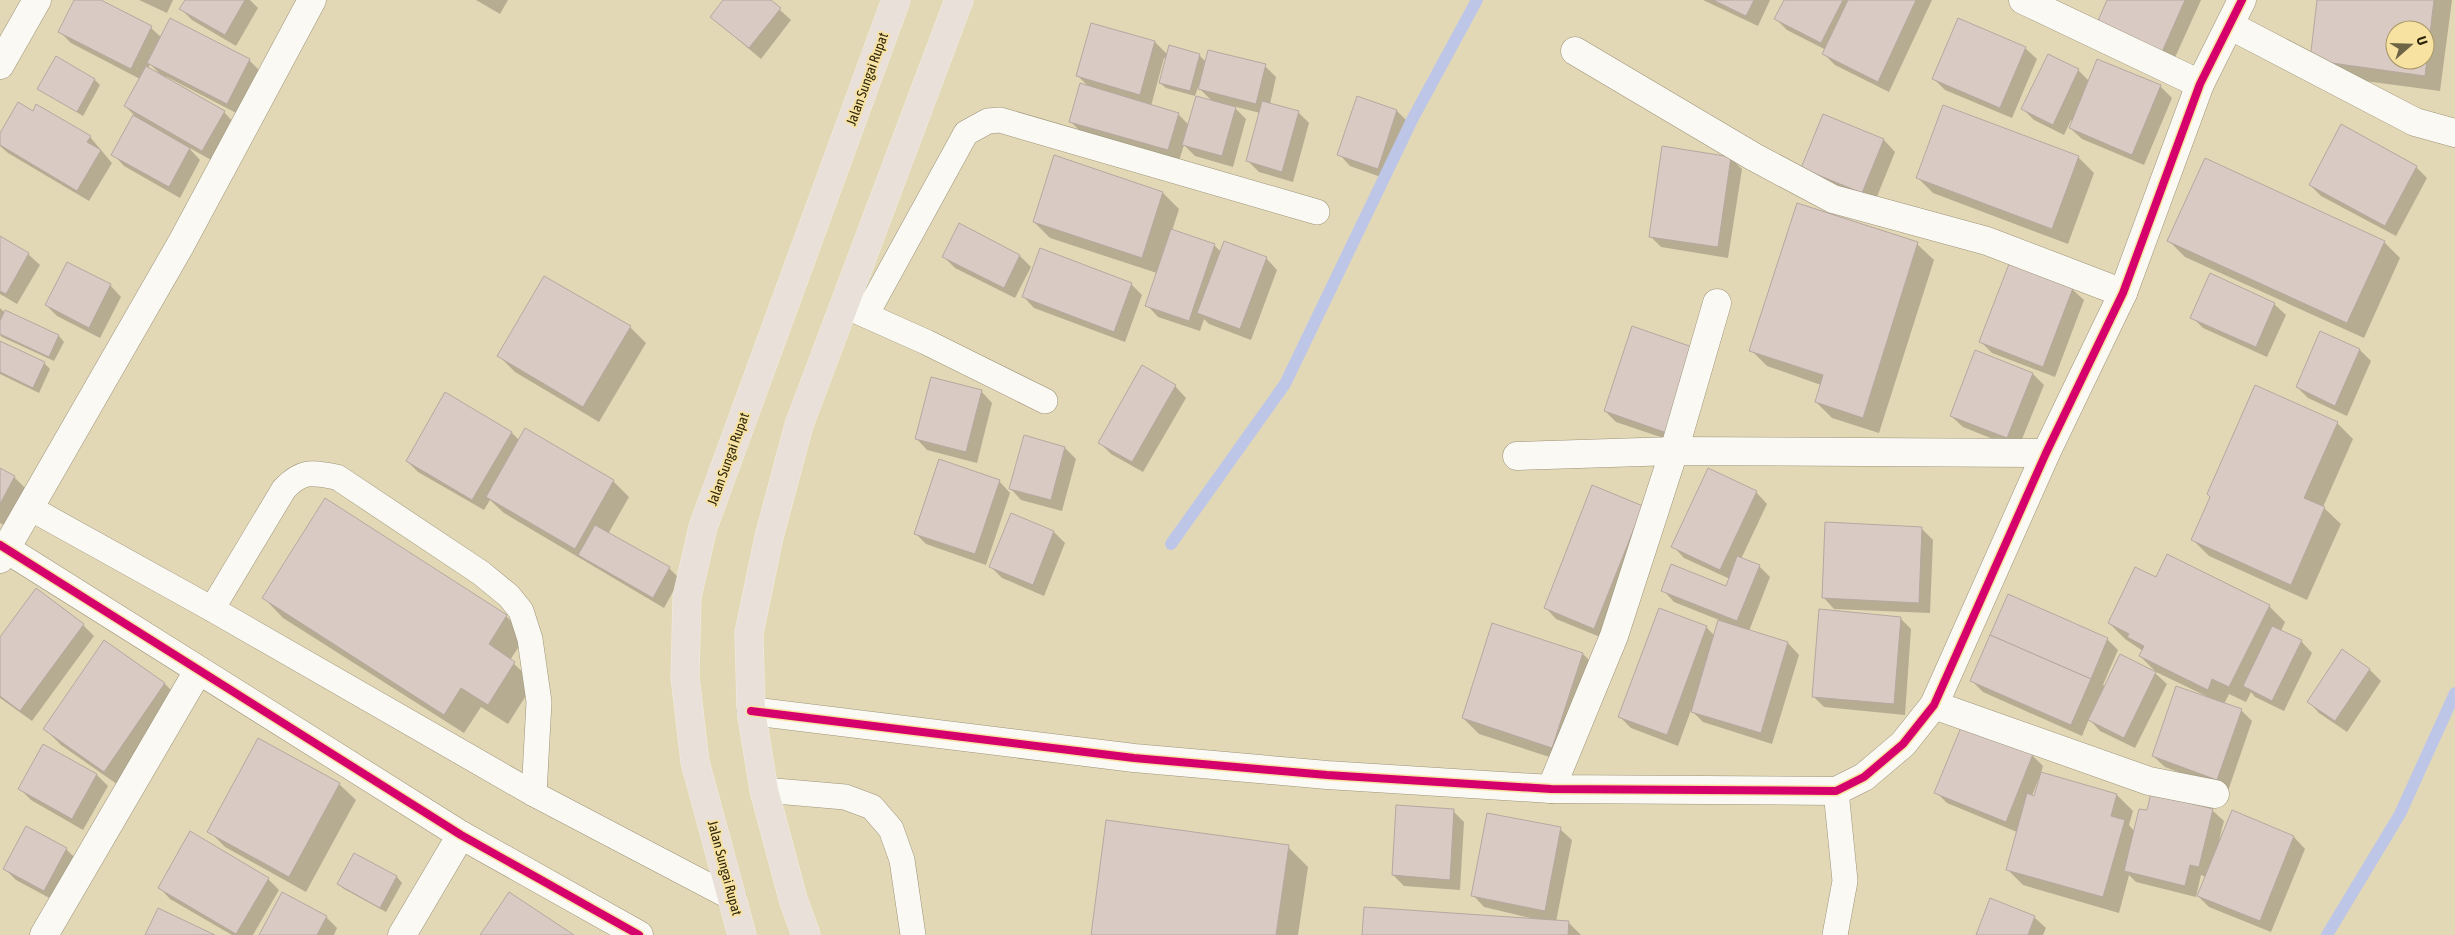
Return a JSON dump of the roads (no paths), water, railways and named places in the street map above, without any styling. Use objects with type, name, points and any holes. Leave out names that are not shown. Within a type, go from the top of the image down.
[{"type":"main road","name":"Jalan Sungai Rupat","points":[[742,935],[734,899],[695,762],[685,677],[687,597],[703,528],[896,0]]},
{"type":"main road","points":[[806,935],[792,899],[764,790],[751,710],[749,633],[769,537],[799,425],[854,310],[959,0]]},
{"type":"street","points":[[0,64],[37,0]]},
{"type":"street","points":[[312,0],[181,244],[30,508],[2,551],[461,835],[639,935]]},
{"type":"street","points":[[2023,0],[2200,84]]},
{"type":"street","points":[[751,710],[1134,758],[1327,775],[1551,789],[1836,791],[1864,777],[1903,744],[1934,705],[2046,453],[2123,293],[2200,84],[2231,26],[2242,0]]},
{"type":"street","points":[[2231,26],[2416,122],[2455,133]]},
{"type":"street","points":[[1575,51],[1754,157],[1833,199],[1987,241],[2123,293]]},
{"type":"street","points":[[1551,789],[1614,636],[1674,450],[1717,303]]},
{"type":"street","points":[[1517,456],[1674,450],[2046,453]]},
{"type":"street","points":[[44,935],[198,671]]},
{"type":"street","points":[[1934,705],[2149,781],[2215,794]]},
{"type":"street","points":[[402,935],[461,835]]},
{"type":"lane","points":[[1045,401],[854,310],[966,133],[988,121],[1000,120],[1317,212]]},
{"type":"lane","points":[[212,609],[284,489],[295,478],[304,474],[316,473],[337,477],[481,573],[509,596],[521,611],[530,639],[539,702],[534,794]]},
{"type":"lane","points":[[30,508],[212,609],[534,794],[734,899]]},
{"type":"lane","points":[[764,790],[846,797],[872,807],[891,829],[902,860],[913,935]]},
{"type":"lane","points":[[1835,935],[1846,881],[1836,791]]},
{"type":"waterway","points":[[1171,544],[1285,384],[1413,118],[1477,0]]},
{"type":"waterway","points":[[2327,935],[2400,814],[2455,693]]}]
